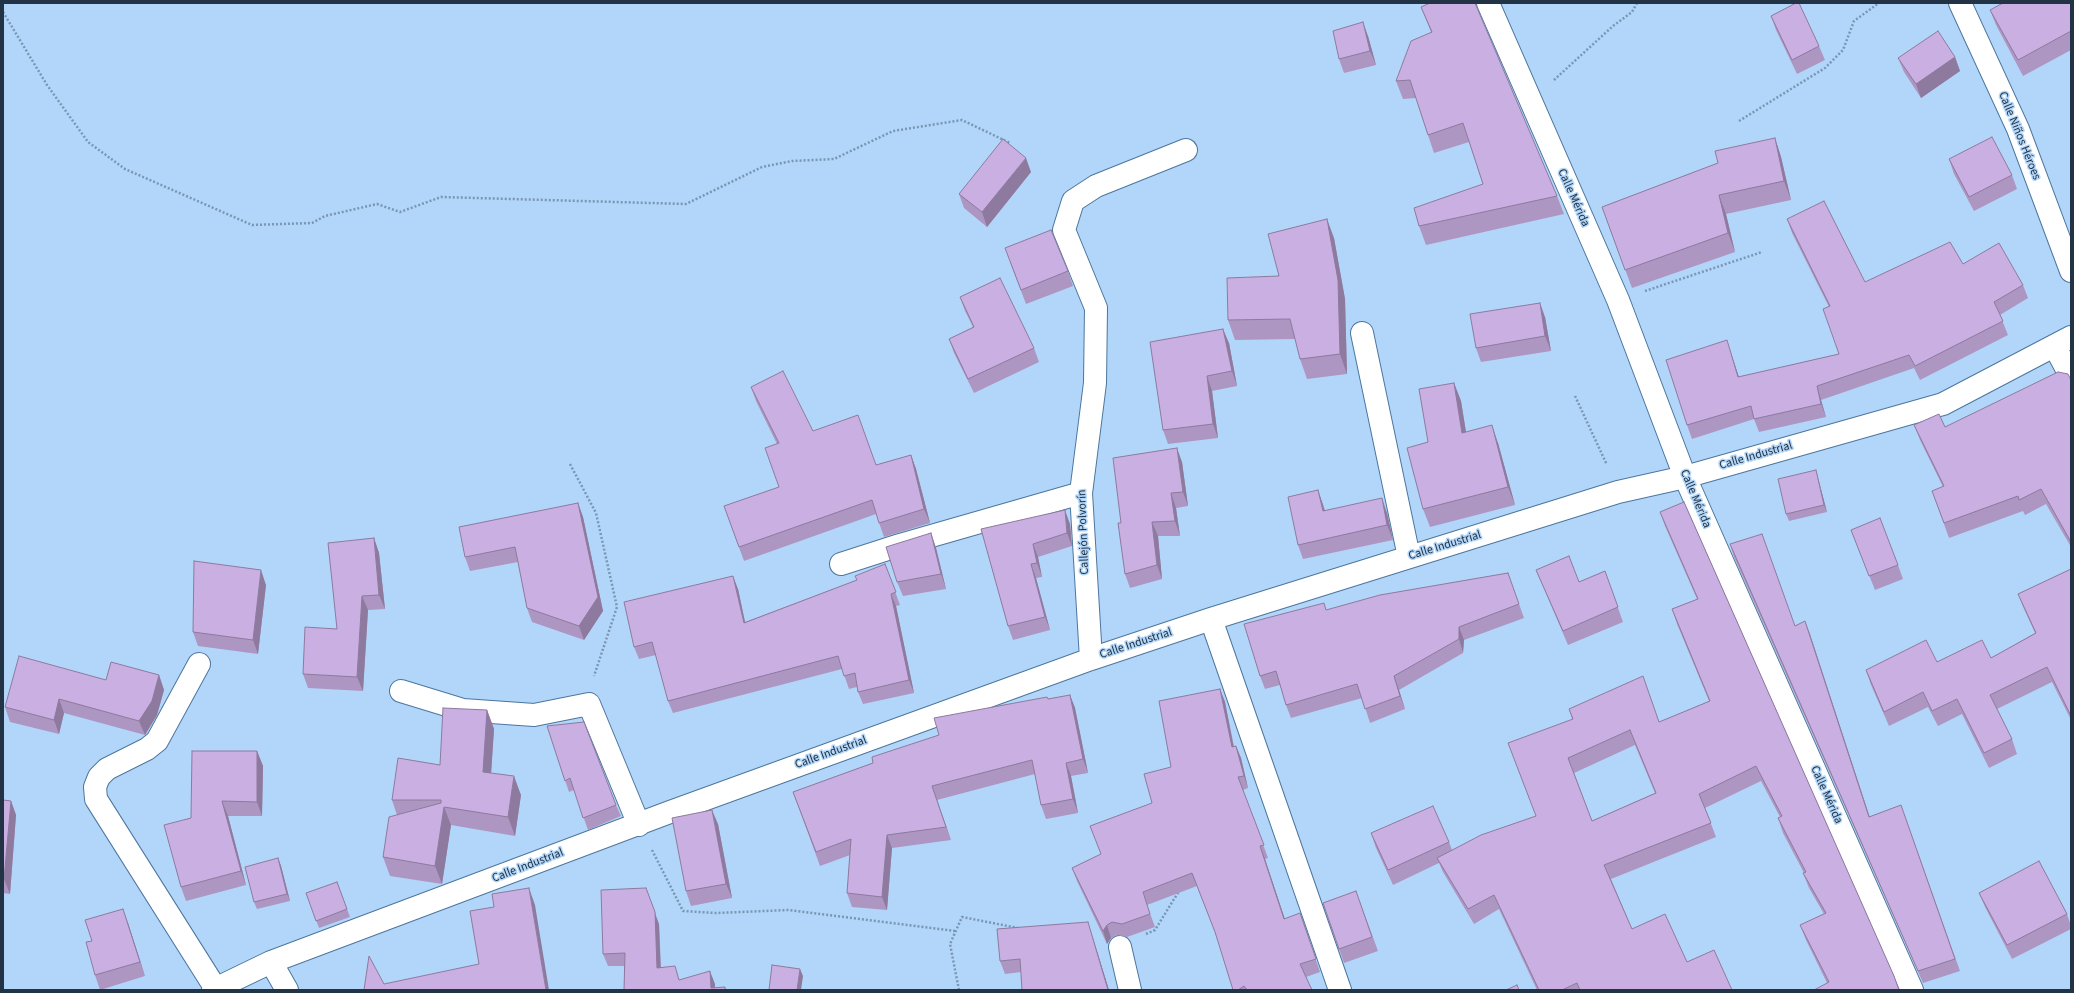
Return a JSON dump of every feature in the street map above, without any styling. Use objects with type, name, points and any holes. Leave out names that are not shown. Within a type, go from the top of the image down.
[{"type":"street","name":"Calle Mérida","points":[[1488,3],[1618,300],[1685,477],[1912,990]]},
{"type":"street","name":"Calle Niños Héroes","points":[[1960,3],[2018,129],[2071,271]]},
{"type":"street","name":"Callejón Polvorín","points":[[1091,658],[1081,493],[1095,383],[1096,308],[1064,230],[1073,200],[1096,186],[1186,150]]},
{"type":"street","points":[[1362,333],[1409,557]]},
{"type":"street","name":"Calle Industrial","points":[[215,989],[271,962],[1091,658],[1618,492],[1685,477],[1943,404],[2063,342]]},
{"type":"street","points":[[2063,342],[2071,377]]},
{"type":"street","points":[[841,564],[1081,493]]},
{"type":"street","points":[[1211,619],[1340,990]]},
{"type":"street","points":[[199,664],[157,741],[147,748],[107,769],[99,777],[95,787],[96,799],[215,989]]},
{"type":"street","points":[[401,691],[463,710],[534,715],[589,704],[639,825]]},
{"type":"street","points":[[1120,947],[1130,990]]},
{"type":"street","points":[[271,962],[287,990]]},
{"type":"path","points":[[1531,101],[1613,26],[1632,12],[1637,3]]},
{"type":"path","points":[[1739,121],[1825,68],[1843,50],[1854,21],[1879,3]]},
{"type":"path","points":[[3,12],[47,85],[88,142],[125,169],[252,225],[312,224],[325,216],[377,204],[400,212],[441,197],[686,204],[762,167],[792,161],[834,159],[893,131],[962,120],[1010,143]]},
{"type":"path","points":[[1618,300],[1762,252]]},
{"type":"path","points":[[1575,396],[1618,492]]},
{"type":"path","points":[[570,464],[596,513],[617,607],[595,670],[589,704]]},
{"type":"path","points":[[639,825],[683,911],[716,913],[788,910],[956,931]]},
{"type":"path","points":[[1120,947],[1155,930],[1180,890]]},
{"type":"path","points":[[959,990],[950,944],[962,917],[1022,928]]},
{"type":"building","points":[[1430,3],[1475,3],[1557,196],[1419,226],[1414,208],[1483,184],[1463,123],[1428,135],[1410,80],[1396,81],[1411,41],[1432,32],[1421,7]]},
{"type":"building","points":[[1796,3],[1799,3],[1819,46],[1792,60],[1771,16]]},
{"type":"building","points":[[2003,3],[2071,3],[2071,31],[2018,60],[1990,10]]},
{"type":"building","points":[[1363,22],[1370,51],[1339,59],[1333,31]]},
{"type":"building","points":[[1938,31],[1955,57],[1916,84],[1898,58]]},
{"type":"building","points":[[1992,137],[2012,175],[1969,197],[1949,159]]},
{"type":"building","points":[[1775,138],[1784,181],[1719,195],[1728,233],[1625,270],[1602,207],[1718,163],[1715,151]]},
{"type":"building","points":[[1003,139],[1026,158],[982,212],[959,194]]},
{"type":"building","points":[[1824,201],[1865,282],[1950,242],[1963,264],[1999,243],[2023,285],[1994,302],[2003,321],[1915,366],[1909,355],[1817,386],[1821,404],[1754,419],[1751,406],[1687,425],[1666,360],[1727,340],[1738,377],[1839,354],[1823,309],[1830,306],[1787,219]]},
{"type":"building","points":[[1327,219],[1338,280],[1340,354],[1300,359],[1290,319],[1228,320],[1227,278],[1279,276],[1268,234]]},
{"type":"building","points":[[1051,230],[1068,271],[1021,290],[1005,248]]},
{"type":"building","points":[[1000,278],[1034,348],[968,379],[949,339],[974,327],[960,297]]},
{"type":"building","points":[[1540,303],[1545,336],[1476,348],[1470,314]]},
{"type":"building","points":[[1223,329],[1232,371],[1207,376],[1213,424],[1163,430],[1150,342]]},
{"type":"building","points":[[783,371],[813,431],[858,415],[876,465],[911,455],[924,509],[879,523],[872,500],[739,547],[724,506],[779,487],[765,448],[779,443],[751,387]]},
{"type":"building","points":[[2058,372],[2068,374],[2071,380],[2071,542],[2041,489],[2019,500],[2018,496],[1944,523],[1932,491],[1944,486],[1914,425],[1939,414],[1945,427]]},
{"type":"building","points":[[1454,383],[1462,433],[1492,425],[1508,487],[1423,509],[1407,448],[1428,442],[1419,389]]},
{"type":"building","points":[[1177,448],[1183,492],[1171,493],[1175,521],[1152,522],[1157,565],[1125,574],[1118,523],[1121,523],[1113,458]]},
{"type":"building","points":[[1816,470],[1824,505],[1786,514],[1778,479]]},
{"type":"building","points":[[1318,490],[1323,511],[1382,498],[1387,525],[1298,545],[1288,497]]},
{"type":"building","points":[[1684,502],[1899,990],[1814,990],[1829,982],[1800,925],[1826,913],[1803,873],[1806,872],[1778,818],[1782,816],[1756,766],[1699,794],[1711,823],[1604,865],[1632,929],[1665,914],[1687,962],[1714,950],[1732,990],[1580,990],[1577,983],[1562,990],[1539,990],[1494,895],[1468,909],[1437,858],[1481,835],[1536,816],[1508,743],[1573,719],[1569,709],[1643,676],[1659,722],[1710,701],[1672,609],[1698,599],[1660,512]],"holes":[[[1630,730],[1656,793],[1592,821],[1568,758]]]},
{"type":"building","points":[[578,503],[598,597],[579,626],[527,608],[515,547],[465,557],[459,527]]},
{"type":"building","points":[[1065,510],[1067,533],[1033,544],[1037,563],[1031,564],[1045,617],[1008,626],[981,529]]},
{"type":"building","points":[[1880,518],[1898,565],[1869,576],[1851,530]]},
{"type":"building","points":[[931,533],[941,574],[897,582],[886,547]]},
{"type":"building","points":[[1762,534],[1795,626],[1805,621],[1869,817],[1901,805],[1955,959],[1918,971],[1730,544]]},
{"type":"building","points":[[374,538],[379,595],[362,596],[357,677],[303,674],[305,627],[337,629],[328,543]]},
{"type":"building","points":[[1569,556],[1579,582],[1605,571],[1618,607],[1563,631],[1536,570]]},
{"type":"building","points":[[194,561],[261,570],[253,640],[193,632]]},
{"type":"building","points":[[885,564],[896,592],[891,594],[909,680],[858,692],[855,673],[844,676],[838,656],[668,701],[652,642],[634,647],[624,602],[733,576],[744,623],[857,580],[855,576]]},
{"type":"building","points":[[2071,569],[2071,716],[2047,667],[1990,695],[2012,739],[1984,753],[1957,699],[1932,711],[1923,692],[1884,712],[1866,670],[1926,640],[1937,662],[1982,640],[1991,658],[2036,633],[2018,594]]},
{"type":"building","points":[[1508,573],[1519,604],[1459,627],[1459,639],[1394,676],[1400,696],[1365,709],[1357,684],[1286,705],[1276,671],[1260,676],[1244,624],[1324,603],[1326,610],[1380,595]]},
{"type":"building","points":[[19,656],[106,680],[111,662],[159,675],[152,701],[139,721],[59,699],[54,720],[5,707]]},
{"type":"building","points":[[1220,689],[1232,747],[1236,746],[1244,776],[1238,777],[1264,845],[1260,846],[1284,919],[1300,913],[1316,959],[1300,964],[1312,990],[1247,990],[1244,986],[1238,990],[1233,990],[1215,932],[1192,873],[1143,892],[1150,914],[1122,924],[1112,922],[1107,925],[1103,931],[1072,868],[1101,854],[1090,826],[1152,803],[1144,774],[1171,767],[1159,701]]},
{"type":"building","points":[[1070,695],[1083,759],[1066,763],[1073,799],[1041,805],[1032,760],[932,786],[946,827],[887,835],[882,897],[847,893],[851,839],[816,852],[793,792],[873,763],[872,757],[939,735],[934,718],[1047,697],[1048,699]]},
{"type":"building","points":[[443,708],[487,710],[483,772],[514,776],[508,817],[444,807],[435,866],[383,857],[389,817],[441,803],[441,800],[392,800],[398,758],[440,765]]},
{"type":"building","points":[[584,722],[616,805],[583,818],[570,778],[565,781],[547,726]]},
{"type":"building","points":[[192,751],[257,751],[257,802],[222,801],[241,871],[181,887],[164,825],[191,818]]},
{"type":"building","points":[[3,800],[11,801],[4,879],[3,879]]},
{"type":"building","points":[[1433,806],[1449,842],[1388,870],[1371,833]]},
{"type":"building","points":[[712,810],[726,884],[686,891],[672,818]]},
{"type":"building","points":[[278,858],[287,894],[254,902],[245,867]]},
{"type":"building","points":[[2039,861],[2067,914],[2007,945],[1979,893]]},
{"type":"building","points":[[337,882],[347,909],[316,921],[306,893]]},
{"type":"building","points":[[529,888],[546,990],[364,990],[369,956],[384,984],[479,964],[470,911],[494,907],[492,894]]},
{"type":"building","points":[[646,888],[655,912],[657,968],[675,966],[679,980],[710,971],[711,988],[725,987],[725,990],[624,990],[625,953],[603,954],[601,890]]},
{"type":"building","points":[[1356,891],[1372,937],[1339,949],[1323,903]]},
{"type":"building","points":[[123,909],[140,962],[95,975],[86,942],[92,941],[85,920]]},
{"type":"building","points":[[1088,922],[1108,990],[1022,990],[1020,959],[1000,961],[997,929]]},
{"type":"building","points":[[772,965],[800,969],[797,990],[769,990]]},
{"type":"building","points":[[1517,985],[1519,990],[1506,990]]}]
